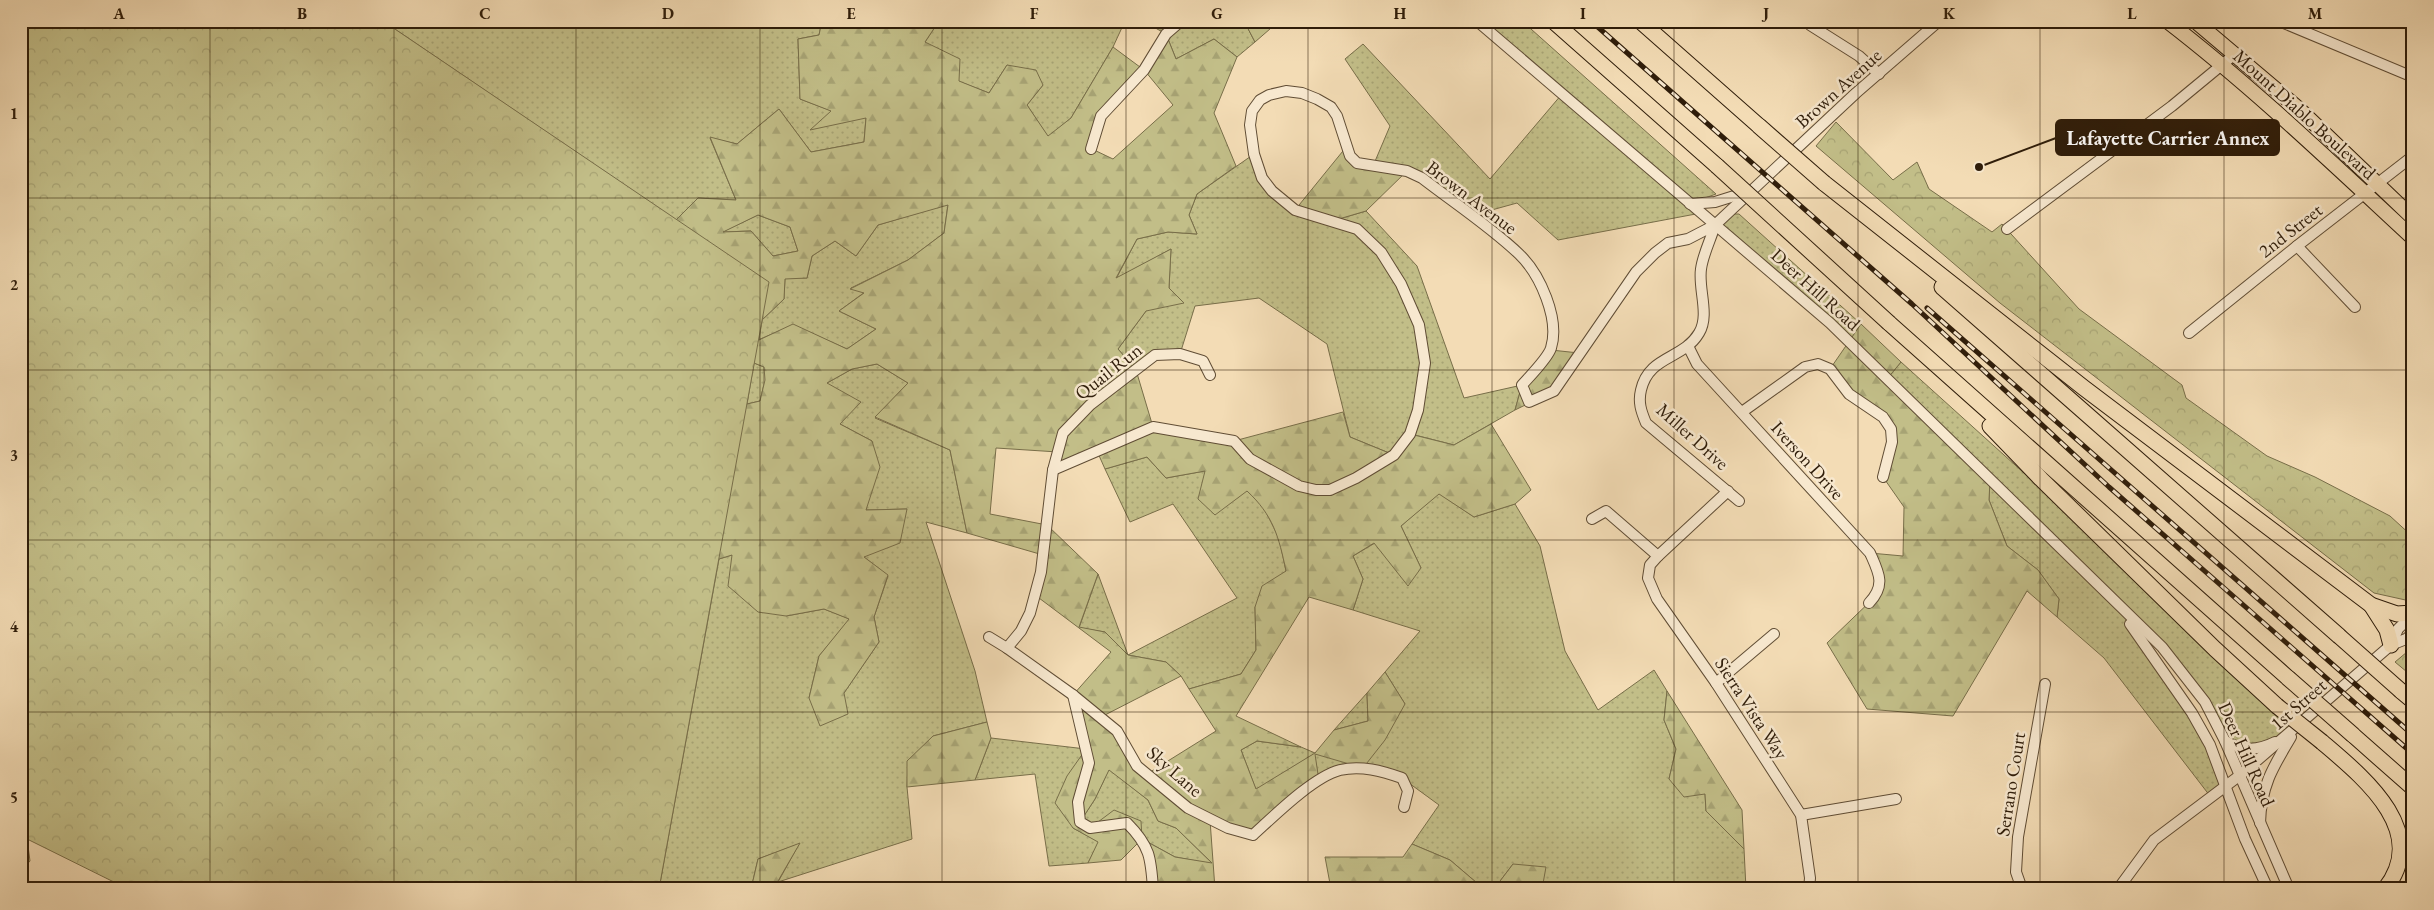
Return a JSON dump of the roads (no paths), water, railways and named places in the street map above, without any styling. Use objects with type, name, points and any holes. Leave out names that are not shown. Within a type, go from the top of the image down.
[{"type":"highway","points":[[1553,21],[1717,166],[1919,350],[2413,788]]},
{"type":"highway","points":[[1640,21],[1824,183],[1882,230],[2120,416],[2371,605],[2387,630],[2391,645]]},
{"type":"highway","points":[[1882,230],[1993,332],[2413,701]]},
{"type":"highway","points":[[1919,350],[2041,479],[2228,662],[2322,742],[2386,805],[2395,821],[2400,838],[2400,854],[2396,870],[2385,889]]},
{"type":"highway","points":[[2371,605],[2397,614],[2413,614]]},
{"type":"main road","name":"Mount Diablo Boulevard","points":[[2195,21],[2299,109],[2413,218]]},
{"type":"main road","name":"Mount Diablo Boulevard","points":[[2175,23],[2288,121],[2413,238]]},
{"type":"street","points":[[1091,149],[1101,116],[1144,70],[1166,34],[1181,21]]},
{"type":"street","name":"Deer Hill Road","points":[[1477,21],[1830,323],[2114,603],[2162,647],[2204,702],[2225,741],[2260,826],[2289,889]]},
{"type":"street","name":"Brown Avenue","points":[[1053,470],[1153,427],[1234,441],[1250,459],[1299,486],[1316,490],[1330,490],[1356,478],[1394,455],[1410,434],[1418,410],[1425,363],[1419,325],[1401,284],[1381,252],[1357,229],[1295,210],[1272,191],[1262,178],[1254,154],[1250,125],[1252,111],[1260,100],[1269,95],[1286,91],[1302,93],[1331,107],[1337,116],[1353,160],[1357,163],[1407,171],[1422,178],[1520,255],[1538,280],[1548,303],[1554,324],[1551,350],[1522,385],[1529,402],[1554,391],[1636,272],[1655,253],[1668,243],[1688,239],[1715,225],[1748,192],[1939,21]]},
{"type":"street","points":[[2279,21],[2413,77]]},
{"type":"street","points":[[1810,25],[1859,56],[1879,74]]},
{"type":"street","points":[[2007,229],[2172,106],[2235,54]]},
{"type":"street","name":"2nd Street","points":[[2190,333],[2296,246],[2413,156]]},
{"type":"street","points":[[1690,204],[1715,202],[1748,192]]},
{"type":"street","name":"Miller Drive","points":[[1715,225],[1701,269],[1703,315],[1700,332],[1688,346],[1651,368],[1643,382],[1640,395],[1640,410],[1646,422],[1739,501]]},
{"type":"street","points":[[2296,246],[2355,307]]},
{"type":"street","name":"Iverson Drive","points":[[1688,346],[1698,364],[1870,553],[1880,575],[1878,594],[1869,603]]},
{"type":"street","name":"Quail Run","points":[[1053,470],[1063,433],[1090,405],[1155,355],[1180,354],[1203,361],[1210,375]]},
{"type":"street","points":[[1742,412],[1805,367],[1818,364],[1830,369],[1849,394],[1883,417],[1891,429],[1892,442],[1883,477]]},
{"type":"street","points":[[1007,648],[1021,631],[1030,613],[1042,572],[1053,470]]},
{"type":"street","name":"Miller Drive","points":[[1658,556],[1728,491]]},
{"type":"street","points":[[1592,519],[1606,511],[1658,556]]},
{"type":"street","name":"Sierra Vista Way","points":[[1658,556],[1650,565],[1648,578],[1657,599],[1716,682],[1801,815],[1810,878],[1809,889]]},
{"type":"street","name":"Deer Hill Road","points":[[2114,603],[2153,654],[2192,712],[2210,745],[2245,839],[2268,889]]},
{"type":"street","name":"1st Street","points":[[2391,645],[2398,629],[2413,614]]},
{"type":"street","name":"1st Street","points":[[2225,786],[2291,733],[2391,645],[2406,639],[2413,633]]},
{"type":"street","points":[[1716,682],[1774,634]]},
{"type":"street","name":"Sky Lane","points":[[989,636],[1074,696],[1117,730],[1137,766],[1188,808],[1228,828],[1253,835],[1288,803],[1339,770],[1363,768],[1402,778],[1408,791],[1404,807]]},
{"type":"street","name":"Serrano Court","points":[[2022,889],[2016,872],[2018,837],[2045,684]]},
{"type":"street","points":[[1074,696],[1089,762],[1078,802],[1080,822],[1090,828],[1127,823],[1142,839],[1151,857],[1154,889]]},
{"type":"street","points":[[2225,741],[2237,748],[2250,749],[2267,746],[2291,733]]},
{"type":"street","points":[[2260,826],[2263,796],[2269,773],[2291,733]]},
{"type":"street","points":[[2118,889],[2154,840],[2225,786]]},
{"type":"street","points":[[1801,815],[1896,799]]},
{"type":"railway","points":[[1591,21],[1912,304],[2109,487],[2413,754]]},
{"type":"railway","points":[[1927,308],[2413,735]]},
{"type":"place","name":"Lafayette Carrier Annex","points":[[1979,167]]}]
